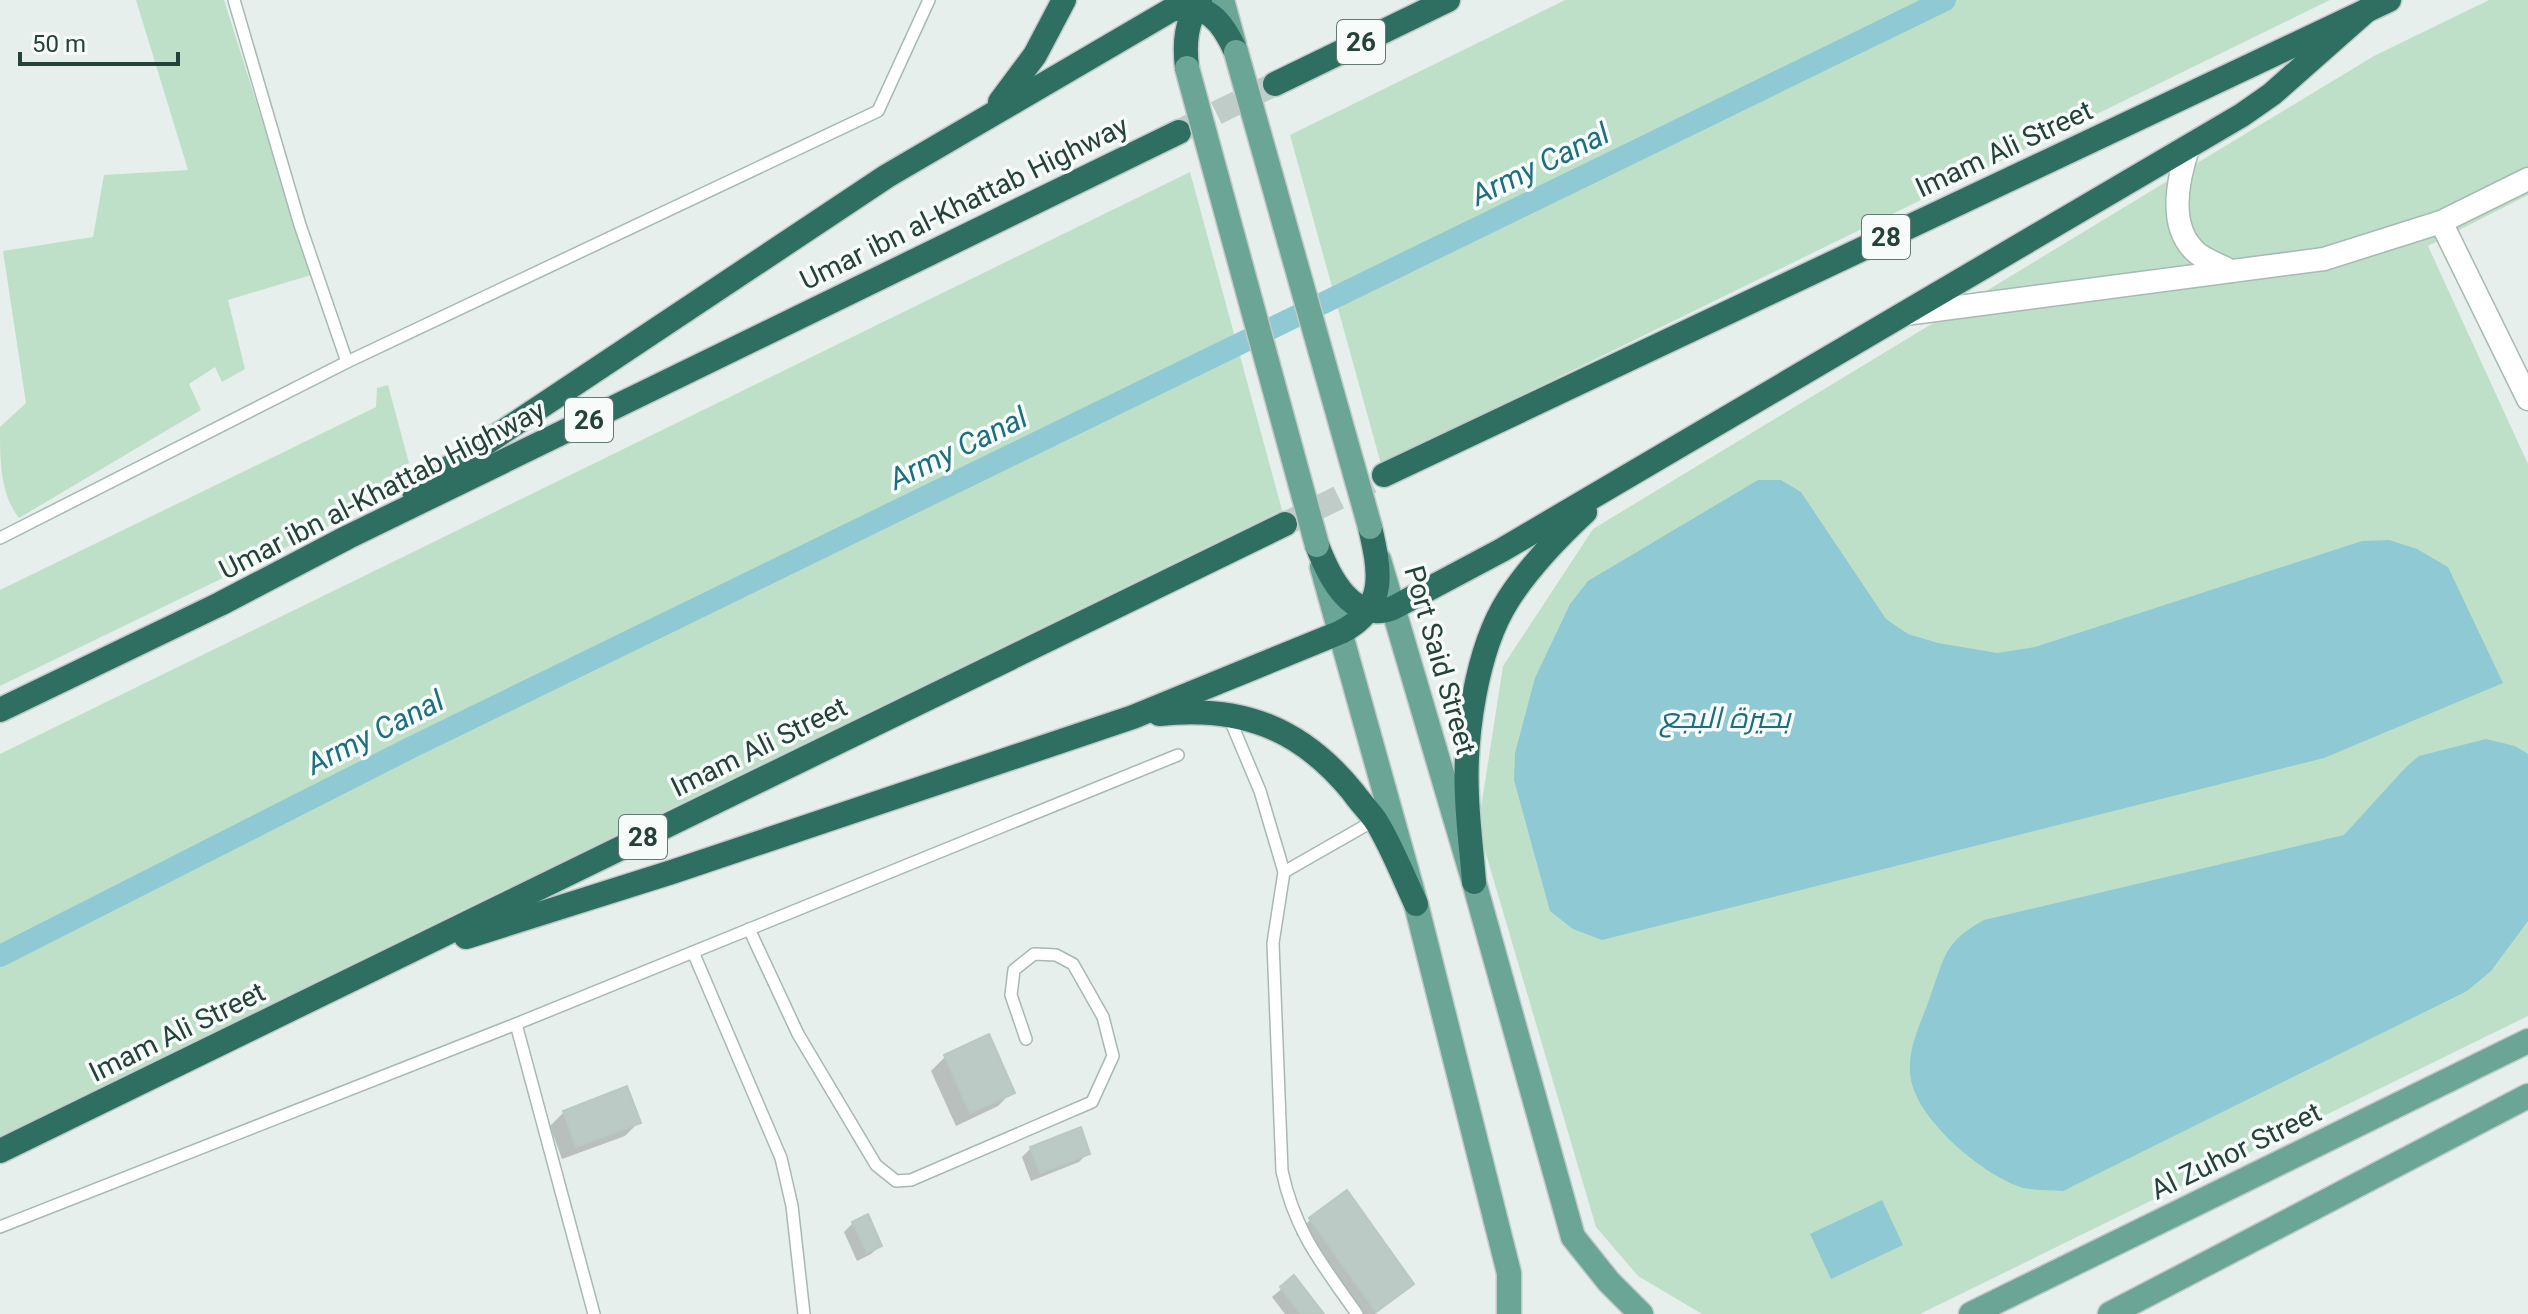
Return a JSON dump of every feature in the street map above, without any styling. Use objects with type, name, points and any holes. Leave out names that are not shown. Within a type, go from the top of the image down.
[{"type":"highway","points":[[987,117],[1012,89],[1035,55],[1064,0]]},
{"type":"highway","name":"26","points":[[1275,84],[1448,0]]},
{"type":"highway","name":"Imam Ali Street","points":[[1384,475],[2389,0]]},
{"type":"highway","points":[[348,537],[887,176],[987,117],[1195,10]]},
{"type":"highway","points":[[1195,10],[1224,27],[1236,52]]},
{"type":"highway","points":[[1187,68],[1185,43],[1195,10]]},
{"type":"highway","points":[[388,962],[672,872],[1133,717],[1365,606],[1502,550],[2258,105],[2366,11]]},
{"type":"highway","name":"Umar ibn al-Khattab Highway","points":[[0,710],[1179,132]]},
{"type":"highway","points":[[1474,882],[1467,794],[1469,742],[1486,650],[1507,602],[1534,565],[1613,485]]},
{"type":"highway","name":"Imam Ali Street","points":[[0,1151],[1285,524]]},
{"type":"highway","points":[[1365,606],[1377,567],[1370,527]]},
{"type":"highway","points":[[1317,545],[1335,584],[1365,606]]},
{"type":"highway","points":[[1133,717],[1176,712],[1227,714],[1262,722],[1289,734],[1338,774],[1375,820],[1416,904]]},
{"type":"main road","points":[[1236,52],[1370,527]]},
{"type":"main road","points":[[1187,68],[1317,545]]},
{"type":"main road","points":[[1365,606],[1416,904],[1509,1273],[1509,1314]]},
{"type":"main road","name":"Port Said Street","points":[[1365,606],[1474,882],[1573,1237],[1609,1282],[1641,1314]]},
{"type":"main road","name":"Al Zuhor Street","points":[[1971,1314],[2528,1041]]},
{"type":"main road","points":[[2110,1314],[2528,1096]]},
{"type":"street","points":[[2189,146],[2181,168],[2177,194],[2184,234],[2195,251],[2232,271]]},
{"type":"street","points":[[1900,315],[2324,259],[2441,222],[2528,179]]},
{"type":"street","points":[[2441,222],[2528,399]]},
{"type":"lane","points":[[234,0],[300,225],[347,362]]},
{"type":"lane","points":[[0,538],[347,362],[878,111],[929,0]]},
{"type":"lane","points":[[1227,714],[1260,791],[1284,872],[1273,943],[1282,1171],[1288,1199],[1304,1238],[1357,1314]]},
{"type":"lane","points":[[0,1227],[516,1024],[1178,755]]},
{"type":"lane","points":[[1284,872],[1375,820]]},
{"type":"lane","points":[[749,929],[798,1034],[860,1141],[876,1165],[896,1181],[911,1180],[1092,1102],[1113,1056],[1103,1017],[1073,964],[1056,955],[1034,954],[1014,970],[1011,995],[1026,1039]]},
{"type":"lane","points":[[693,952],[781,1158],[792,1206],[804,1314]]},
{"type":"lane","points":[[516,1024],[594,1314]]},
{"type":"green space","points":[[136,0],[224,0],[311,275],[228,300],[245,369],[222,382],[215,367],[189,384],[201,410],[19,518],[8,498],[1,464],[0,427],[26,403],[3,251],[93,237],[104,175],[188,170]]},
{"type":"green space","points":[[1565,0],[2330,0],[1381,464],[1290,135]]},
{"type":"green space","points":[[2489,0],[2528,0],[2528,195],[2428,246],[2528,464],[2528,1016],[1920,1314],[1702,1314],[1638,1276],[1596,1227],[1478,827],[1503,666],[1593,529],[2374,56]]},
{"type":"green space","points":[[1190,172],[1282,510],[0,1136],[0,754]]},
{"type":"green space","points":[[388,385],[409,463],[326,528],[0,686],[0,590],[376,407],[377,388]]},
{"type":"water","name":"بحيرة البجع","points":[[1758,480],[1781,480],[1801,492],[1886,619],[1908,634],[1938,643],[1997,653],[2035,647],[2362,541],[2389,540],[2417,549],[2448,567],[2503,683],[2324,758],[1602,940],[1573,929],[1550,911],[1514,780],[1515,753],[1535,678],[1570,604],[1588,581]]},
{"type":"water","points":[[2486,739],[2515,746],[2528,754],[2528,921],[2491,971],[2467,991],[2063,1191],[2026,1188],[1999,1177],[1965,1154],[1934,1123],[1922,1106],[1910,1073],[1913,1043],[1948,951],[1971,928],[1984,920],[2344,835],[2419,756]]},
{"type":"water","points":[[1882,1200],[1903,1245],[1831,1279],[1810,1234]]},
{"type":"building","points":[[989,1034],[1015,1093],[970,1113],[944,1055]]},
{"type":"building","points":[[627,1086],[641,1123],[576,1147],[563,1111]]},
{"type":"building","points":[[1081,1127],[1090,1154],[1040,1173],[1030,1147]]},
{"type":"building","points":[[1347,1190],[1414,1284],[1376,1312],[1309,1218]]},
{"type":"building","points":[[868,1214],[882,1246],[867,1253],[852,1222]]},
{"type":"building","points":[[1294,1275],[1324,1314],[1301,1314],[1280,1287]]},
{"type":"waterway","name":"Army Canal","points":[[0,956],[410,748],[1945,0]]},
{"type":"tunnel","points":[[1184,129],[1275,84]]},
{"type":"tunnel","points":[[1285,524],[1384,475]]}]
